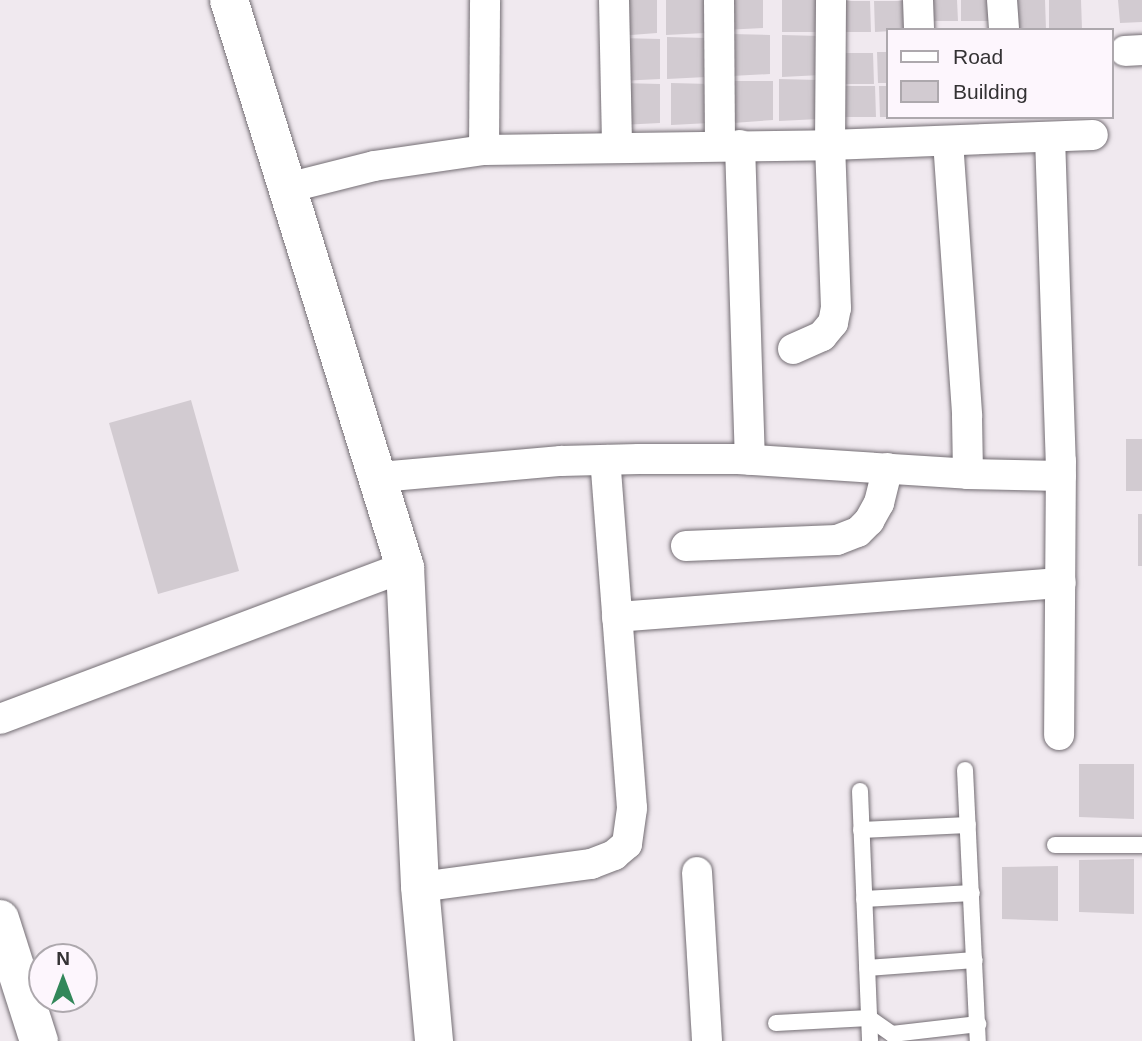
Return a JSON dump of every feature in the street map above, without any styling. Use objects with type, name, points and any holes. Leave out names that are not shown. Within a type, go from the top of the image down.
[{"type":"street","points":[[229,0],[380,477],[405,567],[420,887],[434,1041]]},
{"type":"street","points":[[484,150],[485,0]]},
{"type":"street","points":[[614,0],[617,148]]},
{"type":"street","points":[[719,0],[750,460]]},
{"type":"street","points":[[793,349],[822,336],[833,323],[836,296],[830,145],[831,0]]},
{"type":"street","points":[[918,0],[919,28]]},
{"type":"street","points":[[1002,0],[1004,28]]},
{"type":"street","points":[[287,188],[374,166],[484,150],[830,145],[929,133],[1010,128],[1050,137],[1093,135]]},
{"type":"street","points":[[929,133],[967,416],[968,474]]},
{"type":"street","points":[[1050,137],[1061,475],[1059,734]]},
{"type":"street","points":[[380,477],[605,460],[750,460],[968,474],[1061,475]]},
{"type":"street","points":[[420,887],[592,864],[614,855],[627,844],[632,808],[605,460]]},
{"type":"street","points":[[687,546],[837,540],[858,532],[869,521],[879,503],[888,468]]},
{"type":"street","points":[[0,719],[405,567]]},
{"type":"street","points":[[617,617],[1061,583]]},
{"type":"street","points":[[697,872],[707,1041]]},
{"type":"street","points":[[0,919],[39,1041]]},
{"type":"lane","points":[[776,1024],[869,1018],[892,1034],[978,1033],[965,770]]},
{"type":"lane","points":[[860,791],[870,1041]]},
{"type":"lane","points":[[861,830],[968,825]]},
{"type":"lane","points":[[1055,845],[1142,845]]},
{"type":"lane","points":[[864,899],[972,893]]},
{"type":"lane","points":[[867,968],[975,960]]},
{"type":"building","points":[[618,0],[657,0],[657,33],[618,36]]},
{"type":"building","points":[[666,0],[705,0],[705,33],[666,35]]},
{"type":"building","points":[[724,0],[763,0],[763,28],[724,30]]},
{"type":"building","points":[[782,0],[821,0],[821,32],[782,32]]},
{"type":"building","points":[[924,0],[957,0],[958,21],[925,21]]},
{"type":"building","points":[[961,0],[994,0],[994,21],[961,21]]},
{"type":"building","points":[[1012,0],[1045,0],[1046,28],[1013,28]]},
{"type":"building","points":[[1049,0],[1081,0],[1082,28],[1049,28]]},
{"type":"building","points":[[1118,0],[1142,0],[1142,22],[1120,23]]},
{"type":"building","points":[[838,1],[870,1],[871,32],[838,32]]},
{"type":"building","points":[[874,1],[907,1],[908,28],[886,28],[886,31],[875,32]]},
{"type":"building","points":[[731,34],[770,35],[770,74],[731,76]]},
{"type":"building","points":[[782,35],[821,36],[821,75],[782,77]]},
{"type":"building","points":[[667,37],[706,38],[706,77],[667,79]]},
{"type":"building","points":[[620,38],[660,39],[660,79],[620,81]]},
{"type":"building","points":[[877,52],[886,52],[886,83],[878,83]]},
{"type":"building","points":[[840,53],[873,53],[874,84],[841,84]]},
{"type":"building","points":[[779,79],[819,80],[819,119],[779,121]]},
{"type":"building","points":[[733,81],[773,81],[773,120],[733,123]]},
{"type":"building","points":[[621,83],[660,84],[660,123],[621,125]]},
{"type":"building","points":[[671,83],[710,84],[710,123],[671,125]]},
{"type":"building","points":[[843,86],[875,86],[876,117],[843,117]]},
{"type":"building","points":[[879,86],[886,86],[886,117],[880,117]]},
{"type":"building","points":[[191,400],[239,571],[158,594],[109,423]]},
{"type":"building","points":[[1126,439],[1142,439],[1142,491],[1126,491]]},
{"type":"building","points":[[1138,514],[1142,514],[1142,566],[1138,566]]},
{"type":"building","points":[[1079,764],[1134,764],[1134,819],[1079,817]]},
{"type":"building","points":[[1134,859],[1134,914],[1079,912],[1079,860]]},
{"type":"building","points":[[1058,866],[1058,921],[1002,919],[1002,867]]}]
